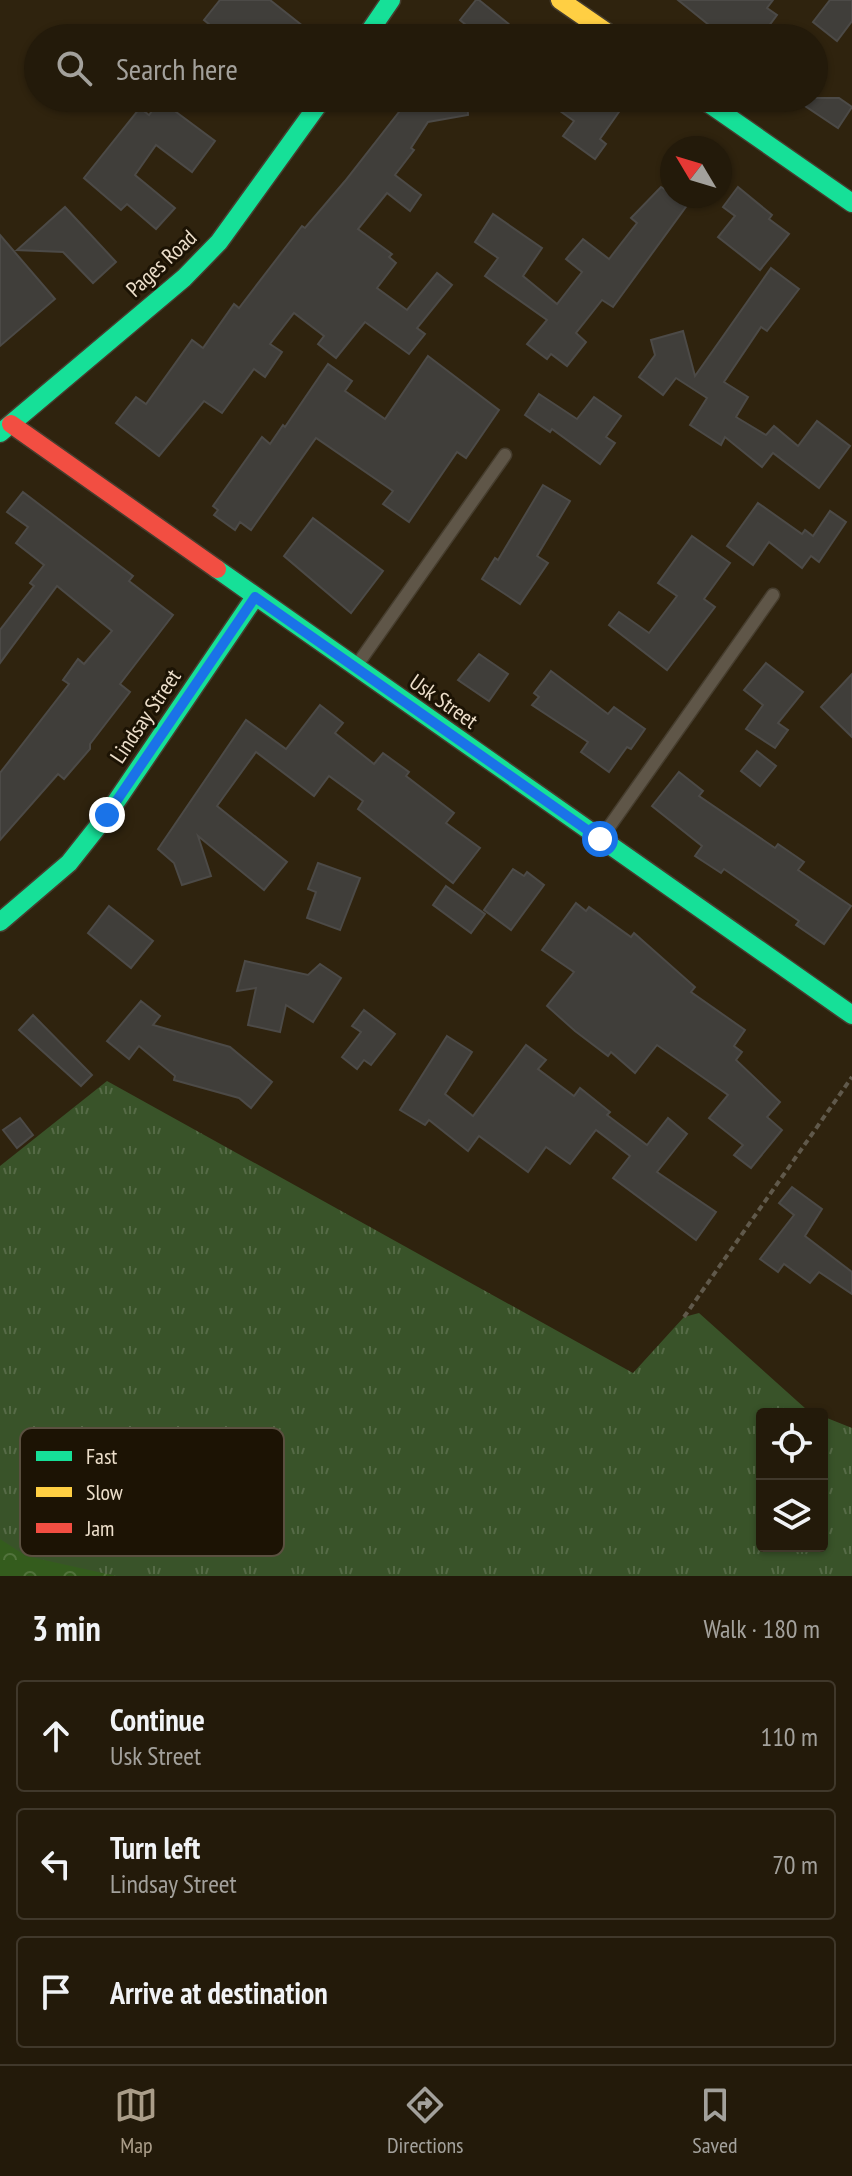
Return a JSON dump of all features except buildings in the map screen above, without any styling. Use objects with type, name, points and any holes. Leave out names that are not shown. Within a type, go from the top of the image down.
[{"type":"street","points":[[375,24],[391,0]]},
{"type":"street","points":[[560,0],[595,24]]},
{"type":"street","name":"Pages Road","points":[[5,428],[184,278],[211,251],[313,112]]},
{"type":"street","points":[[721,112],[852,203]]},
{"type":"street","name":"Usk Street","points":[[5,428],[255,597],[852,1015]]},
{"type":"street","name":"Lindsay Street","points":[[0,922],[69,863],[107,815],[255,597]]},
{"type":"lane","points":[[355,667],[505,455]]},
{"type":"lane","points":[[600,839],[773,595]]},
{"type":"path","points":[[684,1317],[852,1077]]},
{"type":"green space","points":[[107,1081],[633,1373],[684,1317],[699,1313],[805,1408],[756,1408],[756,1552],[828,1552],[828,1418],[852,1428],[852,1576],[0,1576],[0,1166]]},
{"type":"green space","points":[[0,1539],[20,1552],[20,1556],[116,1576],[0,1576]]},
{"type":"traffic: fast","points":[[375,24],[391,0]]},
{"type":"traffic: fast","points":[[0,433],[184,278],[219,242],[313,112]]},
{"type":"traffic: fast","points":[[721,112],[852,203]]},
{"type":"traffic: fast","points":[[217,569],[852,1015]]},
{"type":"traffic: fast","points":[[0,922],[69,863],[107,815],[255,597]]},
{"type":"traffic: slow","points":[[560,0],[595,24]]},
{"type":"traffic: jam","points":[[11,424],[217,569]]},
{"type":"route","points":[[107,815],[255,597],[600,839]]}]
